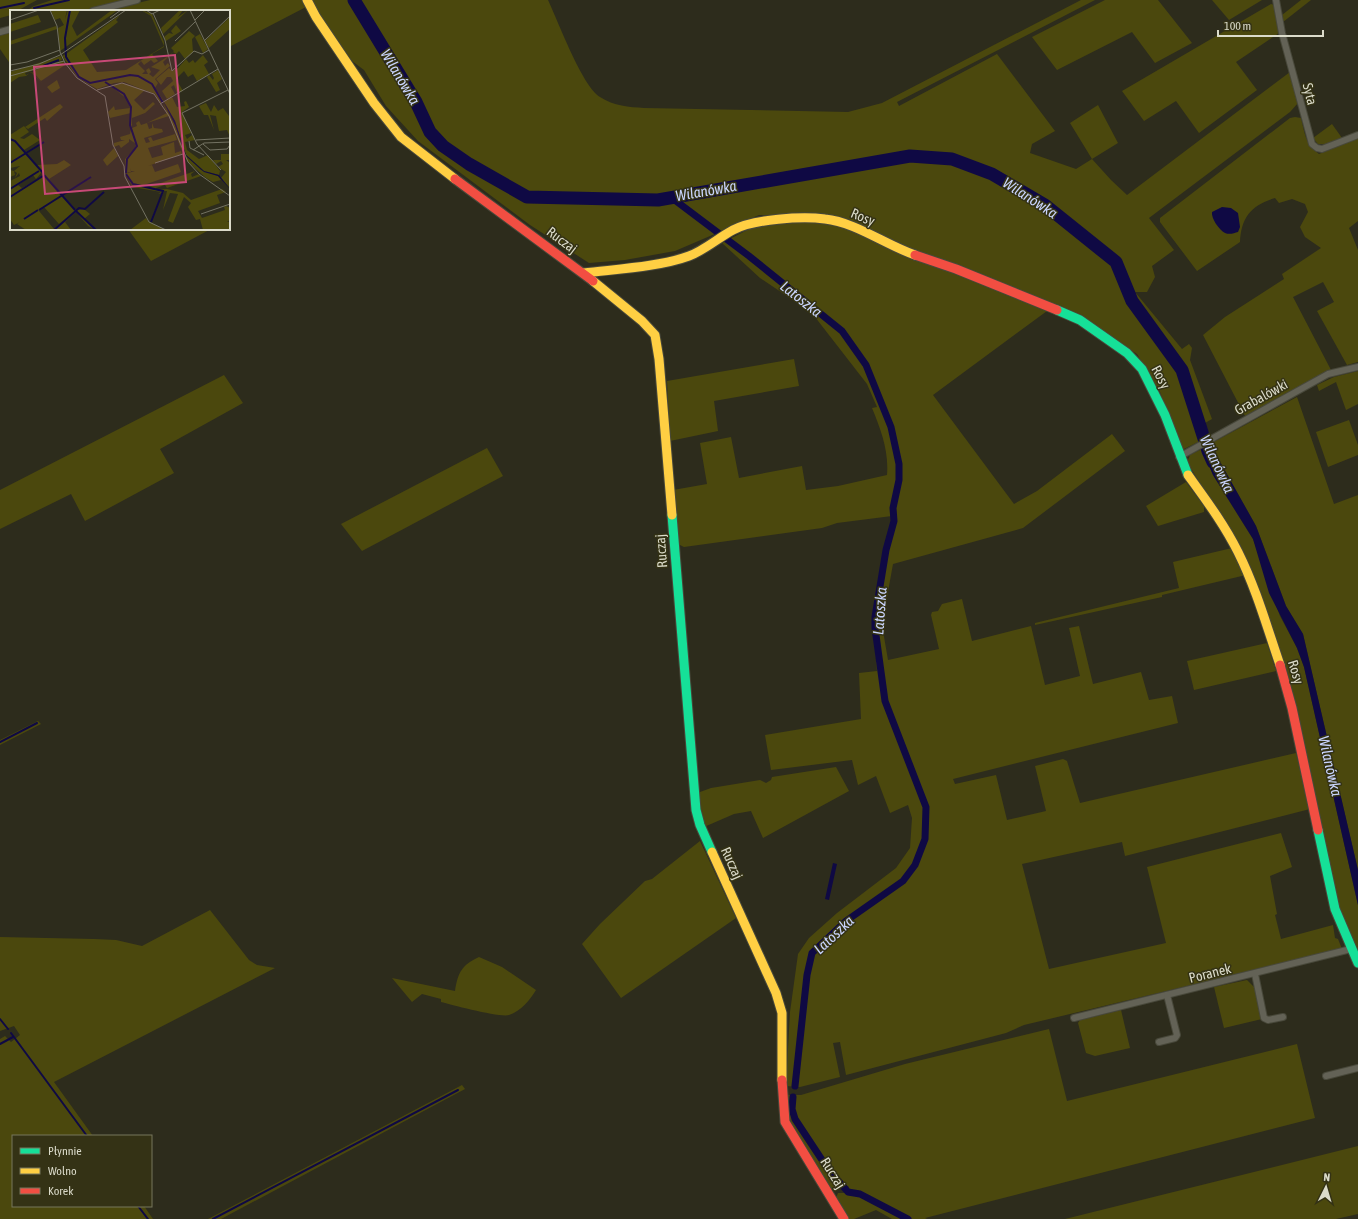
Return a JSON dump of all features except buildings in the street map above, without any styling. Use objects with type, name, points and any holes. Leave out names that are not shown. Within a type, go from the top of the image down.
[{"type":"street","points":[[97,10],[137,0]]},
{"type":"street","name":"Ruczaj","points":[[307,0],[316,17],[374,103],[401,137],[437,166],[584,273],[642,321],[655,334],[657,340],[667,444],[689,739],[696,810],[706,840],[776,993],[782,1012],[782,1093],[785,1122],[844,1219]]},
{"type":"street","name":"Syta","points":[[1276,0],[1282,33],[1312,144],[1317,148],[1322,149],[1358,135]]},
{"type":"street","points":[[0,32],[10,29]]},
{"type":"street","name":"Rosy","points":[[584,273],[671,261],[689,256],[711,245],[733,230],[770,220],[826,219],[840,222],[861,230],[897,249],[956,268],[1080,320],[1127,353],[1142,369],[1165,415],[1185,470],[1216,513],[1238,552],[1250,579],[1282,672],[1292,708],[1335,909],[1358,963]]},
{"type":"street","name":"Grabalówki","points":[[1179,456],[1328,374],[1358,367]]},
{"type":"street","name":"Poranek","points":[[1074,1018],[1351,949]]},
{"type":"street","points":[[1254,974],[1264,1018],[1268,1020],[1283,1017]]},
{"type":"street","points":[[1159,1042],[1175,1038],[1177,1035],[1167,995]]},
{"type":"street","points":[[1326,1076],[1358,1068]]},
{"type":"shaded area","points":[[0,0],[37,0],[19,10],[10,10],[10,15],[0,18]]},
{"type":"shaded area","points":[[52,0],[125,0],[85,10],[28,10],[34,6]]},
{"type":"shaded area","points":[[150,0],[303,0],[306,7],[230,46],[230,10],[109,10]]},
{"type":"shaded area","points":[[312,0],[548,0],[578,67],[593,91],[605,100],[616,104],[644,108],[848,112],[882,103],[1081,0],[1095,0],[897,102],[899,106],[997,54],[1055,131],[1032,144],[1030,153],[1076,169],[1092,159],[1127,195],[1290,72],[1298,103],[1290,112],[1149,218],[1174,250],[1152,266],[1155,277],[1147,292],[1135,292],[1182,349],[1189,344],[1192,348],[1190,360],[1212,419],[1205,423],[1210,436],[1184,449],[1180,448],[1160,392],[1137,354],[1079,316],[957,266],[899,245],[850,220],[821,216],[759,215],[675,251],[625,260],[589,263],[530,225],[418,141],[386,106],[364,70],[352,61],[318,12]]},
{"type":"shaded area","points":[[1105,0],[1158,0],[1192,43],[1155,63],[1132,32],[1057,70],[1032,37]]},
{"type":"shaded area","points":[[1212,0],[1262,0],[1229,20]]},
{"type":"shaded area","points":[[1301,0],[1311,0],[1283,22],[1282,15]]},
{"type":"shaded area","points":[[1271,4],[1274,5],[1279,33],[1236,62],[1257,90],[1199,133],[1176,101],[1144,121],[1122,91]]},
{"type":"shaded area","points":[[10,32],[10,64],[0,49],[0,35]]},
{"type":"shaded area","points":[[1098,105],[1118,143],[1092,159],[1070,123]]},
{"type":"shaded area","points":[[1290,118],[1301,118],[1308,142],[1319,154],[1358,138],[1358,221],[1349,228],[1358,250],[1358,362],[1347,365],[1317,311],[1334,302],[1323,282],[1293,297],[1331,370],[1245,416],[1203,335],[1225,317],[1284,279],[1282,274],[1321,248],[1305,237],[1300,227],[1308,212],[1305,204],[1292,199],[1279,203],[1275,198],[1260,204],[1245,219],[1240,242],[1197,271],[1160,222],[1160,218]]},
{"type":"shaded area","points":[[1332,124],[1342,138],[1327,144],[1318,144],[1313,138]]},
{"type":"shaded area","points":[[773,223],[827,223],[839,225],[1047,311],[933,395],[1014,504],[1037,491],[1112,434],[1125,451],[1023,528],[893,564],[882,625],[888,660],[939,649],[931,615],[932,612],[938,611],[942,604],[962,599],[972,641],[1031,626],[1045,685],[1080,676],[1069,628],[1079,626],[1093,684],[1141,672],[1149,700],[1172,696],[1178,723],[953,779],[955,784],[996,775],[1007,820],[1046,811],[1035,766],[1063,759],[1067,761],[1080,803],[1296,753],[1310,809],[1125,856],[1122,842],[1022,864],[1049,969],[1166,943],[1147,867],[1281,833],[1292,867],[1270,876],[1277,914],[1275,915],[1281,939],[1333,925],[1335,938],[1338,939],[1342,949],[1024,1025],[1006,1033],[846,1075],[840,1042],[833,1043],[840,1077],[800,1087],[786,1086],[790,1012],[798,954],[809,938],[837,913],[896,868],[910,848],[912,818],[908,805],[890,813],[876,776],[858,785],[852,760],[771,770],[765,735],[861,719],[859,673],[877,671],[873,622],[892,516],[837,523],[822,528],[684,547],[678,544],[673,490],[707,484],[700,443],[731,437],[739,478],[802,466],[806,490],[838,486],[887,475],[886,449],[872,408],[877,407],[867,384],[809,311],[760,278],[722,243],[753,227]]},
{"type":"shaded area","points":[[129,230],[209,230],[151,261]]},
{"type":"shaded area","points":[[794,359],[799,386],[714,401],[718,431],[670,441],[667,381]]},
{"type":"shaded area","points":[[1358,371],[1358,404],[1346,410],[1336,382],[1319,391],[1317,385],[1334,377]]},
{"type":"shaded area","points":[[224,375],[243,403],[160,449],[174,473],[85,521],[71,494],[0,529],[0,490]]},
{"type":"shaded area","points":[[1297,397],[1334,504],[1358,495],[1358,870],[1303,634],[1286,606],[1256,526],[1210,444]]},
{"type":"shaded area","points":[[1349,420],[1358,445],[1358,455],[1328,467],[1316,432]]},
{"type":"shaded area","points":[[487,448],[503,476],[362,551],[341,524]]},
{"type":"shaded area","points":[[1202,449],[1213,475],[1253,539],[1280,616],[1297,648],[1304,667],[1358,905],[1358,954],[1338,905],[1297,722],[1293,695],[1223,521],[1187,462],[1190,455]]},
{"type":"shaded area","points":[[1186,482],[1204,506],[1204,512],[1158,526],[1146,506]]},
{"type":"shaded area","points":[[1232,548],[1246,575],[1162,595],[1162,597],[1035,625],[1035,623],[1179,588],[1173,562]]},
{"type":"shaded area","points":[[1267,643],[1276,671],[1194,690],[1187,661]]},
{"type":"shaded area","points":[[38,721],[41,724],[0,745],[0,740]]},
{"type":"shaded area","points":[[836,767],[849,791],[763,838],[751,811],[734,814],[704,827],[698,800],[700,792],[711,788],[760,780],[766,783],[771,780],[772,777]]},
{"type":"shaded area","points":[[700,841],[736,918],[621,998],[582,944],[600,924],[645,881],[652,879]]},
{"type":"shaded area","points":[[210,910],[249,960],[257,965],[275,968],[54,1082],[92,1135],[12,1135],[12,1207],[145,1207],[153,1219],[0,1219],[0,1039],[5,1036],[11,1042],[20,1035],[14,1026],[0,1031],[0,937],[116,940],[142,946]]},
{"type":"shaded area","points":[[479,957],[502,967],[536,990],[521,1008],[509,1015],[497,1015],[441,1002],[441,999],[422,994],[412,1002],[392,978],[455,991],[459,974],[468,963]]},
{"type":"shaded area","points":[[1247,980],[1255,988],[1262,1019],[1224,1028],[1214,987]]},
{"type":"shaded area","points":[[1121,1010],[1130,1048],[1095,1056],[1086,1053],[1078,1023],[1080,1020]]},
{"type":"shaded area","points":[[1049,1029],[1067,1101],[1297,1044],[1315,1118],[925,1218],[927,1219],[892,1219],[876,1210],[854,1219],[849,1219],[836,1198],[838,1193],[844,1193],[849,1187],[841,1181],[838,1183],[838,1187],[831,1191],[795,1132],[787,1113],[786,1095],[801,1095],[905,1064]]},
{"type":"shaded area","points":[[462,1085],[465,1089],[221,1219],[208,1219]]},
{"type":"shaded area","points":[[1358,1146],[1358,1214],[1336,1219],[1065,1219]]},
{"type":"water","points":[[1222,207],[1231,208],[1238,213],[1240,227],[1238,232],[1230,234],[1225,233],[1216,224],[1212,212]]},
{"type":"water","points":[[1210,444],[1256,526],[1286,606],[1303,634],[1358,870],[1358,905],[1304,667],[1297,648],[1269,593],[1253,539],[1213,475],[1202,449]]},
{"type":"water","points":[[833,863],[837,864],[829,900],[825,899]]},
{"type":"waterway","points":[[34,8],[69,0]]},
{"type":"waterway","name":"Wilanówka","points":[[354,0],[416,102],[430,132],[443,146],[469,164],[527,197],[658,200],[910,156],[952,159],[992,174],[1045,205],[1116,262],[1132,301],[1182,370],[1208,451],[1213,462]]},
{"type":"waterway","points":[[0,8],[24,3]]},
{"type":"waterway","name":"Latoszka","points":[[672,198],[749,256],[842,331],[866,365],[891,427],[899,464],[899,480],[893,508],[894,521],[886,550],[875,617],[875,628],[885,701],[926,807],[925,839],[915,865],[903,881],[846,921],[812,953],[807,975],[795,1086]]},
{"type":"waterway","points":[[0,742],[37,723]]},
{"type":"waterway","points":[[0,1019],[8,1029]]},
{"type":"waterway","points":[[11,1033],[86,1135]]},
{"type":"waterway","points":[[0,1044],[13,1037]]},
{"type":"waterway","points":[[213,1219],[458,1090]]},
{"type":"waterway","name":"Latoszka","points":[[793,1097],[792,1109],[795,1119],[828,1169],[848,1192],[860,1194],[908,1219]]},
{"type":"waterway","points":[[139,1207],[148,1219]]},
{"type":"traffic: fast","points":[[1057,310],[1080,320],[1127,353],[1142,369],[1165,415],[1188,475]]},
{"type":"traffic: fast","points":[[672,515],[696,810],[700,825],[712,852]]},
{"type":"traffic: fast","points":[[1318,830],[1335,909],[1358,963]]},
{"type":"traffic: slow","points":[[307,0],[316,17],[374,103],[401,137],[455,179]]},
{"type":"traffic: slow","points":[[584,273],[637,267],[677,260],[695,253],[727,233],[742,226],[765,221],[791,218],[825,219],[848,224],[915,255]]},
{"type":"traffic: slow","points":[[593,281],[642,321],[655,335],[659,359],[672,515]]},
{"type":"traffic: slow","points":[[1188,475],[1221,522],[1238,552],[1256,594],[1280,665]]},
{"type":"traffic: slow","points":[[712,852],[776,993],[782,1013],[782,1080]]},
{"type":"traffic: jam","points":[[455,179],[593,281]]},
{"type":"traffic: jam","points":[[915,255],[956,269],[1057,310]]},
{"type":"traffic: jam","points":[[1280,665],[1292,708],[1318,830]]},
{"type":"traffic: jam","points":[[782,1080],[785,1122],[844,1219]]}]
